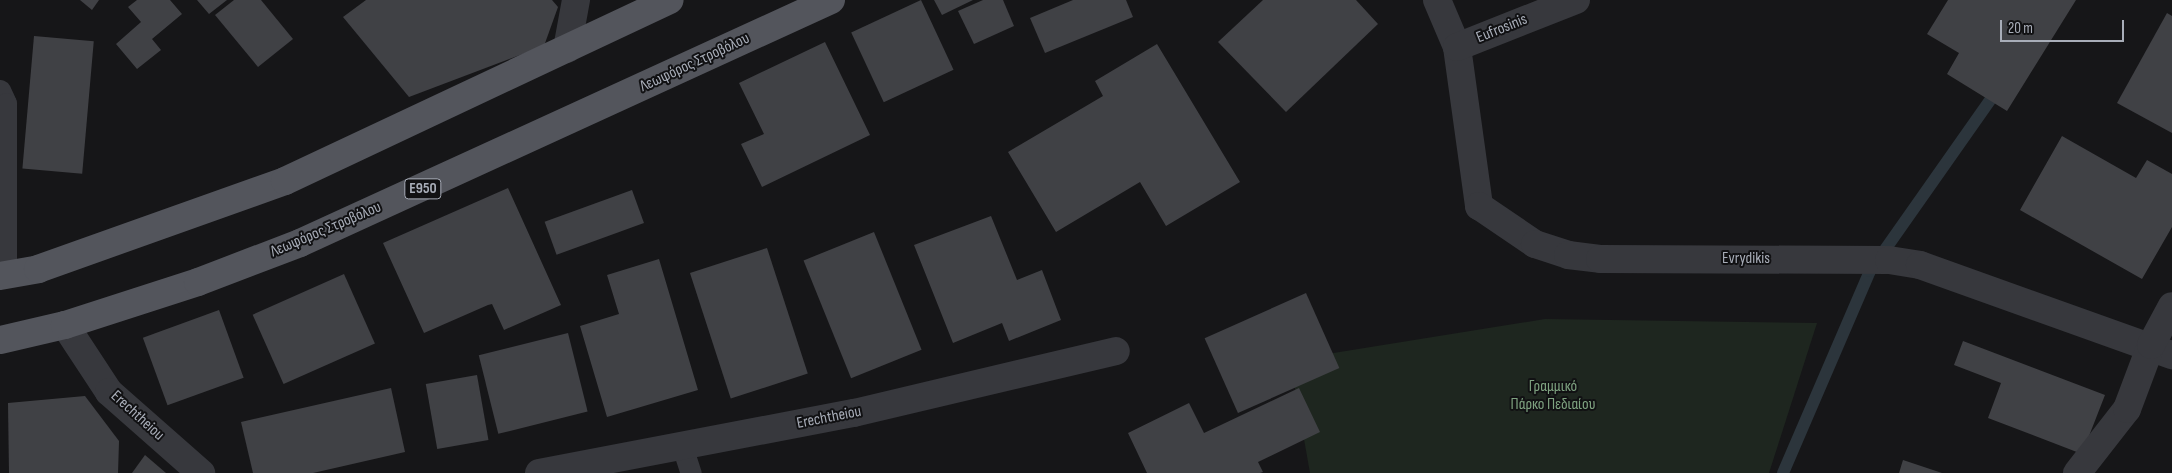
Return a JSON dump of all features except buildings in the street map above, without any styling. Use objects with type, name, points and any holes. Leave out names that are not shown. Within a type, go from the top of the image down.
[{"type":"main road","points":[[3,275],[48,266],[285,181],[670,0]]},
{"type":"main road","name":"Λεωφόρος Στροβόλου","points":[[0,340],[65,325],[198,282],[300,243],[831,0]]},
{"type":"street","points":[[567,49],[576,0]]},
{"type":"street","name":"Evrydikis","points":[[1437,0],[1457,47],[1479,206],[1535,244],[1568,255],[1600,259],[1889,260],[1953,274],[2161,350]]},
{"type":"street","name":"Eufrosinis","points":[[1457,47],[1576,0]]},
{"type":"street","points":[[2078,473],[2128,409],[2161,350],[2172,306]]},
{"type":"street","name":"Erechtheiou","points":[[65,325],[110,392],[201,473]]},
{"type":"street","name":"Erechtheiou","points":[[539,473],[591,468],[682,446],[854,413],[1116,351]]},
{"type":"lane","points":[[0,90],[6,103],[3,275]]},
{"type":"lane","points":[[682,446],[691,473]]},
{"type":"green space","name":"Γραμμικό Πάρκο Πεδιαίου","points":[[1545,319],[1817,323],[1769,473],[1310,473],[1290,360]]},
{"type":"waterway","points":[[1783,473],[1870,271],[2000,86]]}]
